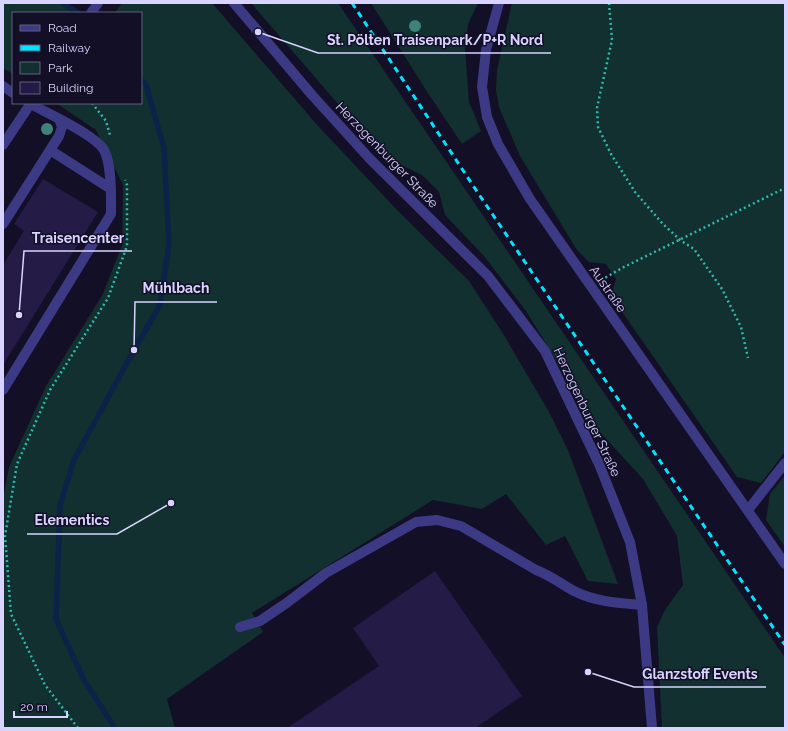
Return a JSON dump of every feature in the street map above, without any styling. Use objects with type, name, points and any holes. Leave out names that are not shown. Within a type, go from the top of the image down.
[{"type":"street","points":[[92,12],[98,3]]},
{"type":"street","name":"Herzogenburger Straße","points":[[234,3],[312,95],[370,159],[488,276],[545,351],[599,464],[630,542],[642,605],[652,728]]},
{"type":"street","name":"Austraße","points":[[499,3],[486,50],[482,87],[487,117],[498,144],[530,199],[785,564]]},
{"type":"street","points":[[3,86],[12,92]]},
{"type":"street","points":[[3,145],[29,104]]},
{"type":"street","points":[[3,390],[111,214],[111,189],[107,157],[104,150],[92,138],[32,104]]},
{"type":"street","points":[[3,224],[59,136],[62,126],[59,119]]},
{"type":"street","points":[[50,150],[111,189]]},
{"type":"street","points":[[748,510],[785,463]]},
{"type":"street","points":[[240,627],[260,621],[326,573],[416,522],[437,520],[461,526],[536,570],[548,574],[575,591],[602,602],[642,605]]},
{"type":"path","points":[[609,3],[612,40],[597,108],[598,127],[611,154],[634,192],[662,223],[680,240],[694,249],[722,290],[741,327],[748,358]]},
{"type":"path","points":[[93,104],[106,121],[110,135]]},
{"type":"path","points":[[78,728],[45,685],[11,614],[5,536],[17,464],[50,390],[108,298],[127,246],[127,185],[125,178]]},
{"type":"path","points":[[590,286],[624,267],[785,188]]},
{"type":"path","points":[[3,541],[6,544]]},
{"type":"green space","points":[[3,3],[63,3],[72,9],[70,12],[12,12],[12,73],[3,68]]},
{"type":"green space","points":[[122,3],[212,3],[319,127],[399,212],[469,281],[502,332],[548,410],[568,450],[618,584],[588,581],[565,536],[546,545],[506,494],[482,509],[433,500],[252,613],[263,632],[167,699],[175,728],[3,728],[3,498],[9,467],[46,386],[103,294],[122,245],[123,185],[96,130],[57,104],[142,104],[142,12],[116,12]]},
{"type":"green space","points":[[251,3],[338,3],[785,658],[785,728],[662,728],[657,627],[665,610],[683,585],[677,536],[643,479],[586,417],[563,371],[526,311],[484,256],[445,215],[439,192],[422,175],[391,160],[345,112]]},
{"type":"green space","points":[[371,3],[478,3],[468,24],[465,49],[469,102],[481,131],[462,144]]},
{"type":"green space","points":[[512,3],[785,3],[785,452],[761,483],[737,477],[611,296],[616,279],[606,264],[589,262],[577,250],[520,156],[499,107],[496,90],[497,70]]},
{"type":"green space","points":[[785,475],[785,547],[766,520],[770,494]]},
{"type":"building","points":[[43,179],[98,212],[3,365],[3,265],[24,231],[14,224]]},
{"type":"building","points":[[435,571],[522,696],[475,728],[287,728],[379,666],[353,628]]},
{"type":"waterway","points":[[63,3],[76,12]]},
{"type":"waterway","points":[[115,728],[84,680],[56,619],[60,505],[74,460],[160,305],[169,244],[164,148],[146,85],[142,80]]},
{"type":"railway","points":[[352,3],[476,190],[785,645]]},
{"type":"place","name":"St. Pölten Traisenpark/P+R Nord","points":[[258,32]]},
{"type":"place","name":"Traisencenter","points":[[19,315]]},
{"type":"place","name":"Mühlbach","points":[[134,350]]},
{"type":"place","name":"Elementics","points":[[171,503]]},
{"type":"place","name":"Glanzstoff Events","points":[[588,672]]}]
